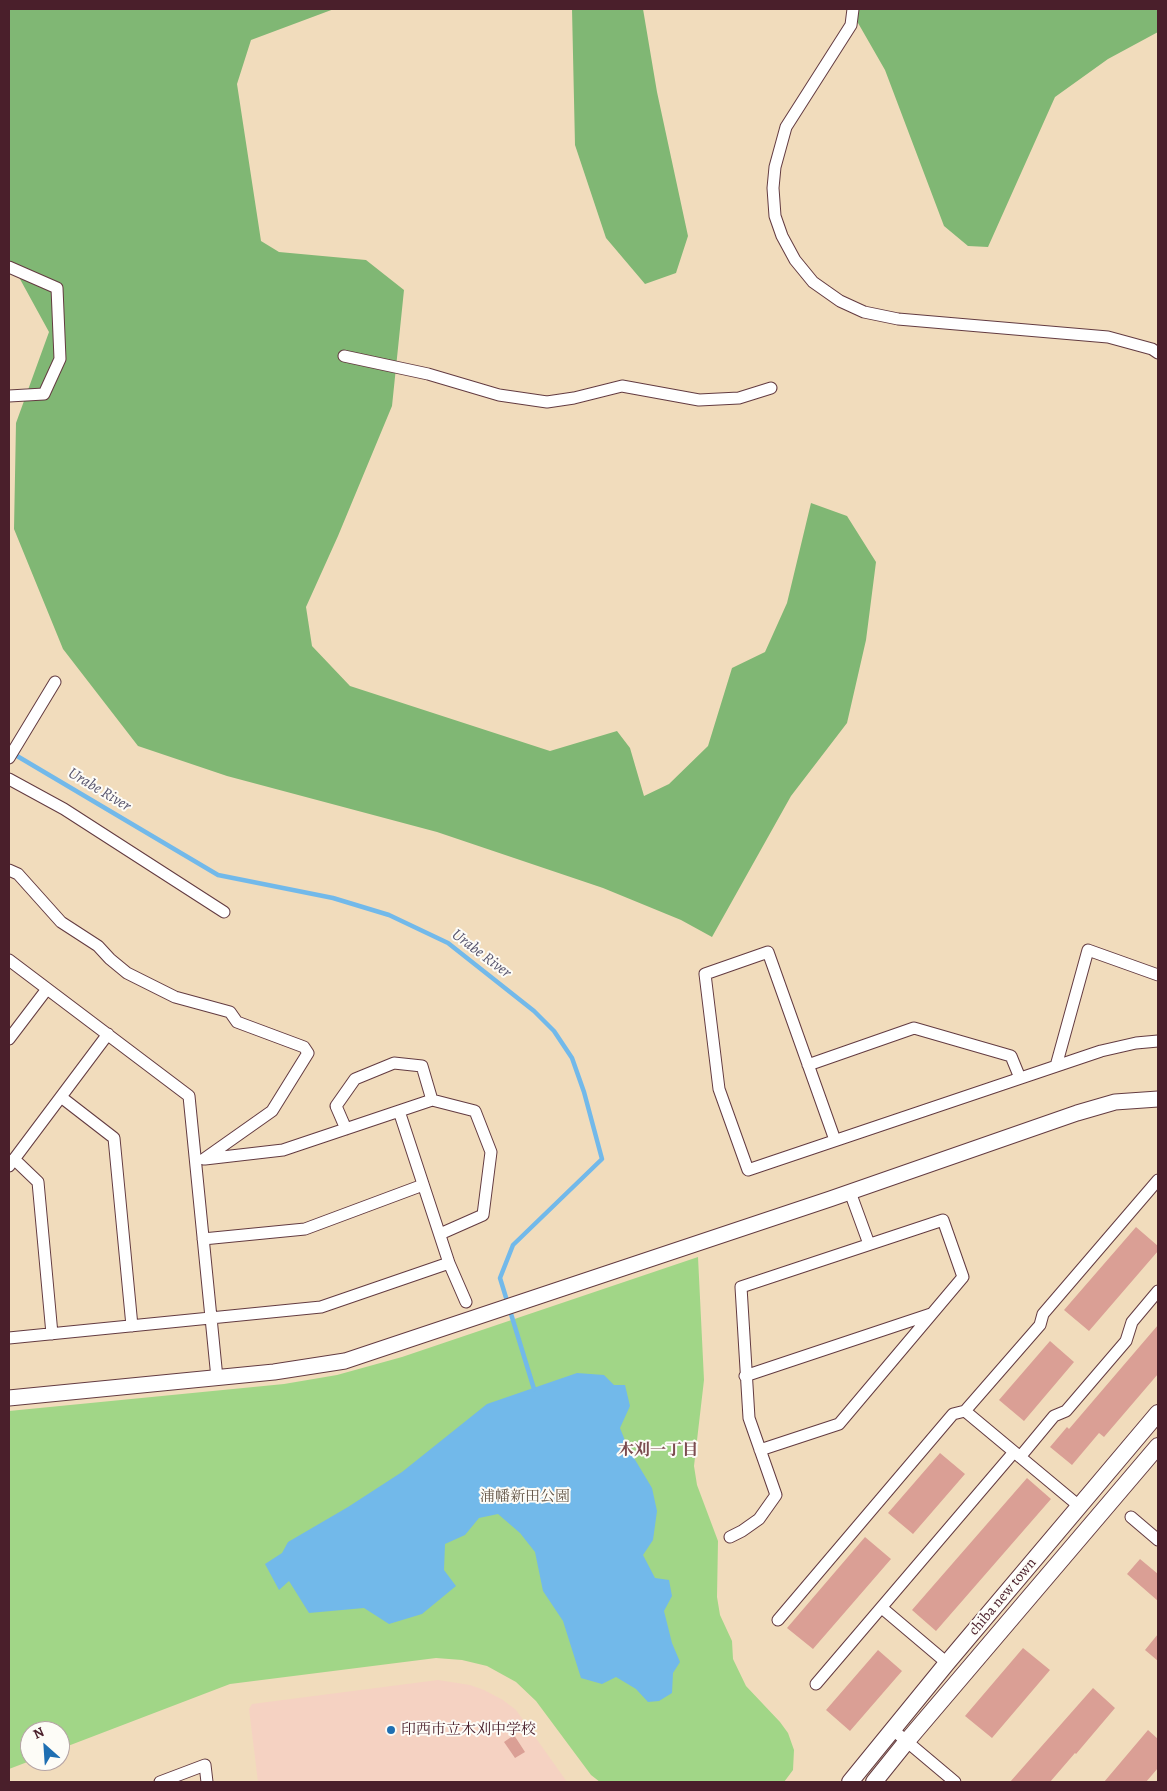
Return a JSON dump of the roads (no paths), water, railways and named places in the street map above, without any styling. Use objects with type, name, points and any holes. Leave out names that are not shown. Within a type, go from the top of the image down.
[{"type":"main road","name":"chiba new town","points":[[850,1782],[892,1728],[1158,1413]]},
{"type":"main road","name":"chiba new town","points":[[874,1782],[1158,1446]]},
{"type":"street","points":[[853,9],[851,25],[786,127],[775,167],[773,188],[775,216],[782,236],[795,260],[813,282],[840,301],[864,312],[898,319],[1108,338],[1152,349],[1158,353]]},
{"type":"street","points":[[9,267],[57,288],[60,359],[44,394],[9,396]]},
{"type":"street","points":[[344,356],[428,374],[499,395],[547,402],[574,398],[622,386],[699,400],[739,398],[771,388]]},
{"type":"street","points":[[9,758],[54,682]]},
{"type":"street","points":[[9,779],[64,809],[224,912]]},
{"type":"street","points":[[9,870],[18,874],[61,922],[98,946],[127,973],[175,997],[230,1012],[237,1022],[304,1047],[308,1053],[272,1111],[200,1159]]},
{"type":"street","points":[[1056,1066],[1088,950],[1158,975]]},
{"type":"street","points":[[835,1140],[768,952],[705,974],[719,1089],[748,1170],[1101,1051],[1136,1043],[1158,1041]]},
{"type":"street","points":[[9,960],[189,1096],[200,1159],[204,1239],[217,1378]]},
{"type":"street","points":[[9,1039],[47,989]]},
{"type":"street","points":[[808,1065],[914,1028],[1011,1056],[1020,1078]]},
{"type":"street","points":[[52,1334],[38,1182],[11,1162],[108,1034]]},
{"type":"street","points":[[346,1129],[336,1106],[355,1079],[394,1063],[422,1066],[432,1100]]},
{"type":"street","points":[[61,1097],[114,1138],[132,1326]]},
{"type":"street","points":[[9,1398],[274,1372],[346,1360],[850,1192],[1076,1113],[1115,1102],[1158,1099]]},
{"type":"street","points":[[200,1159],[284,1150],[432,1100],[474,1111],[491,1152],[483,1216],[440,1234]]},
{"type":"street","points":[[399,1111],[448,1263],[466,1302]]},
{"type":"street","points":[[778,1620],[953,1414],[965,1411],[1040,1326],[1043,1314],[1158,1180]]},
{"type":"street","points":[[204,1239],[305,1229],[423,1185]]},
{"type":"street","points":[[850,1192],[869,1244]]},
{"type":"street","points":[[730,1537],[759,1519],[776,1495],[760,1450],[749,1418],[741,1286],[942,1220],[963,1278],[839,1424],[760,1450]]},
{"type":"street","points":[[9,1338],[321,1307],[448,1263]]},
{"type":"street","points":[[816,1684],[1017,1454],[1054,1416],[1066,1411],[1126,1341],[1132,1322],[1158,1291]]},
{"type":"street","points":[[745,1376],[933,1314]]},
{"type":"street","points":[[965,1411],[1079,1506]]},
{"type":"street","points":[[1130,1517],[1158,1540]]},
{"type":"street","points":[[882,1608],[947,1663]]},
{"type":"street","points":[[892,1728],[955,1782]]},
{"type":"street","points":[[160,1782],[205,1765],[207,1782]]},
{"type":"water","points":[[577,1373],[604,1375],[614,1385],[625,1385],[630,1406],[620,1428],[628,1448],[652,1488],[657,1511],[653,1540],[643,1555],[655,1578],[669,1580],[672,1596],[664,1611],[672,1643],[680,1662],[673,1673],[672,1693],[659,1701],[648,1702],[636,1689],[616,1677],[602,1684],[581,1678],[563,1621],[543,1591],[535,1552],[520,1533],[498,1514],[479,1518],[465,1535],[445,1544],[444,1570],[456,1586],[422,1614],[389,1624],[364,1608],[309,1613],[289,1581],[279,1590],[265,1564],[282,1553],[288,1542],[348,1507],[402,1472],[487,1404]]},
{"type":"waterway","name":"Urabe River","points":[[12,753],[218,875],[333,898],[389,915],[448,943],[534,1011],[554,1031],[572,1058],[584,1092],[602,1159],[513,1245],[500,1278],[534,1389]]},
{"type":"place","name":"印西市立木刈中学校","points":[[391,1730]]},
{"type":"district","name":"木刈一丁目","points":[[658,1451]]},
{"type":"park label","name":"浦幡新田公園","points":[[525,1497]]}]
